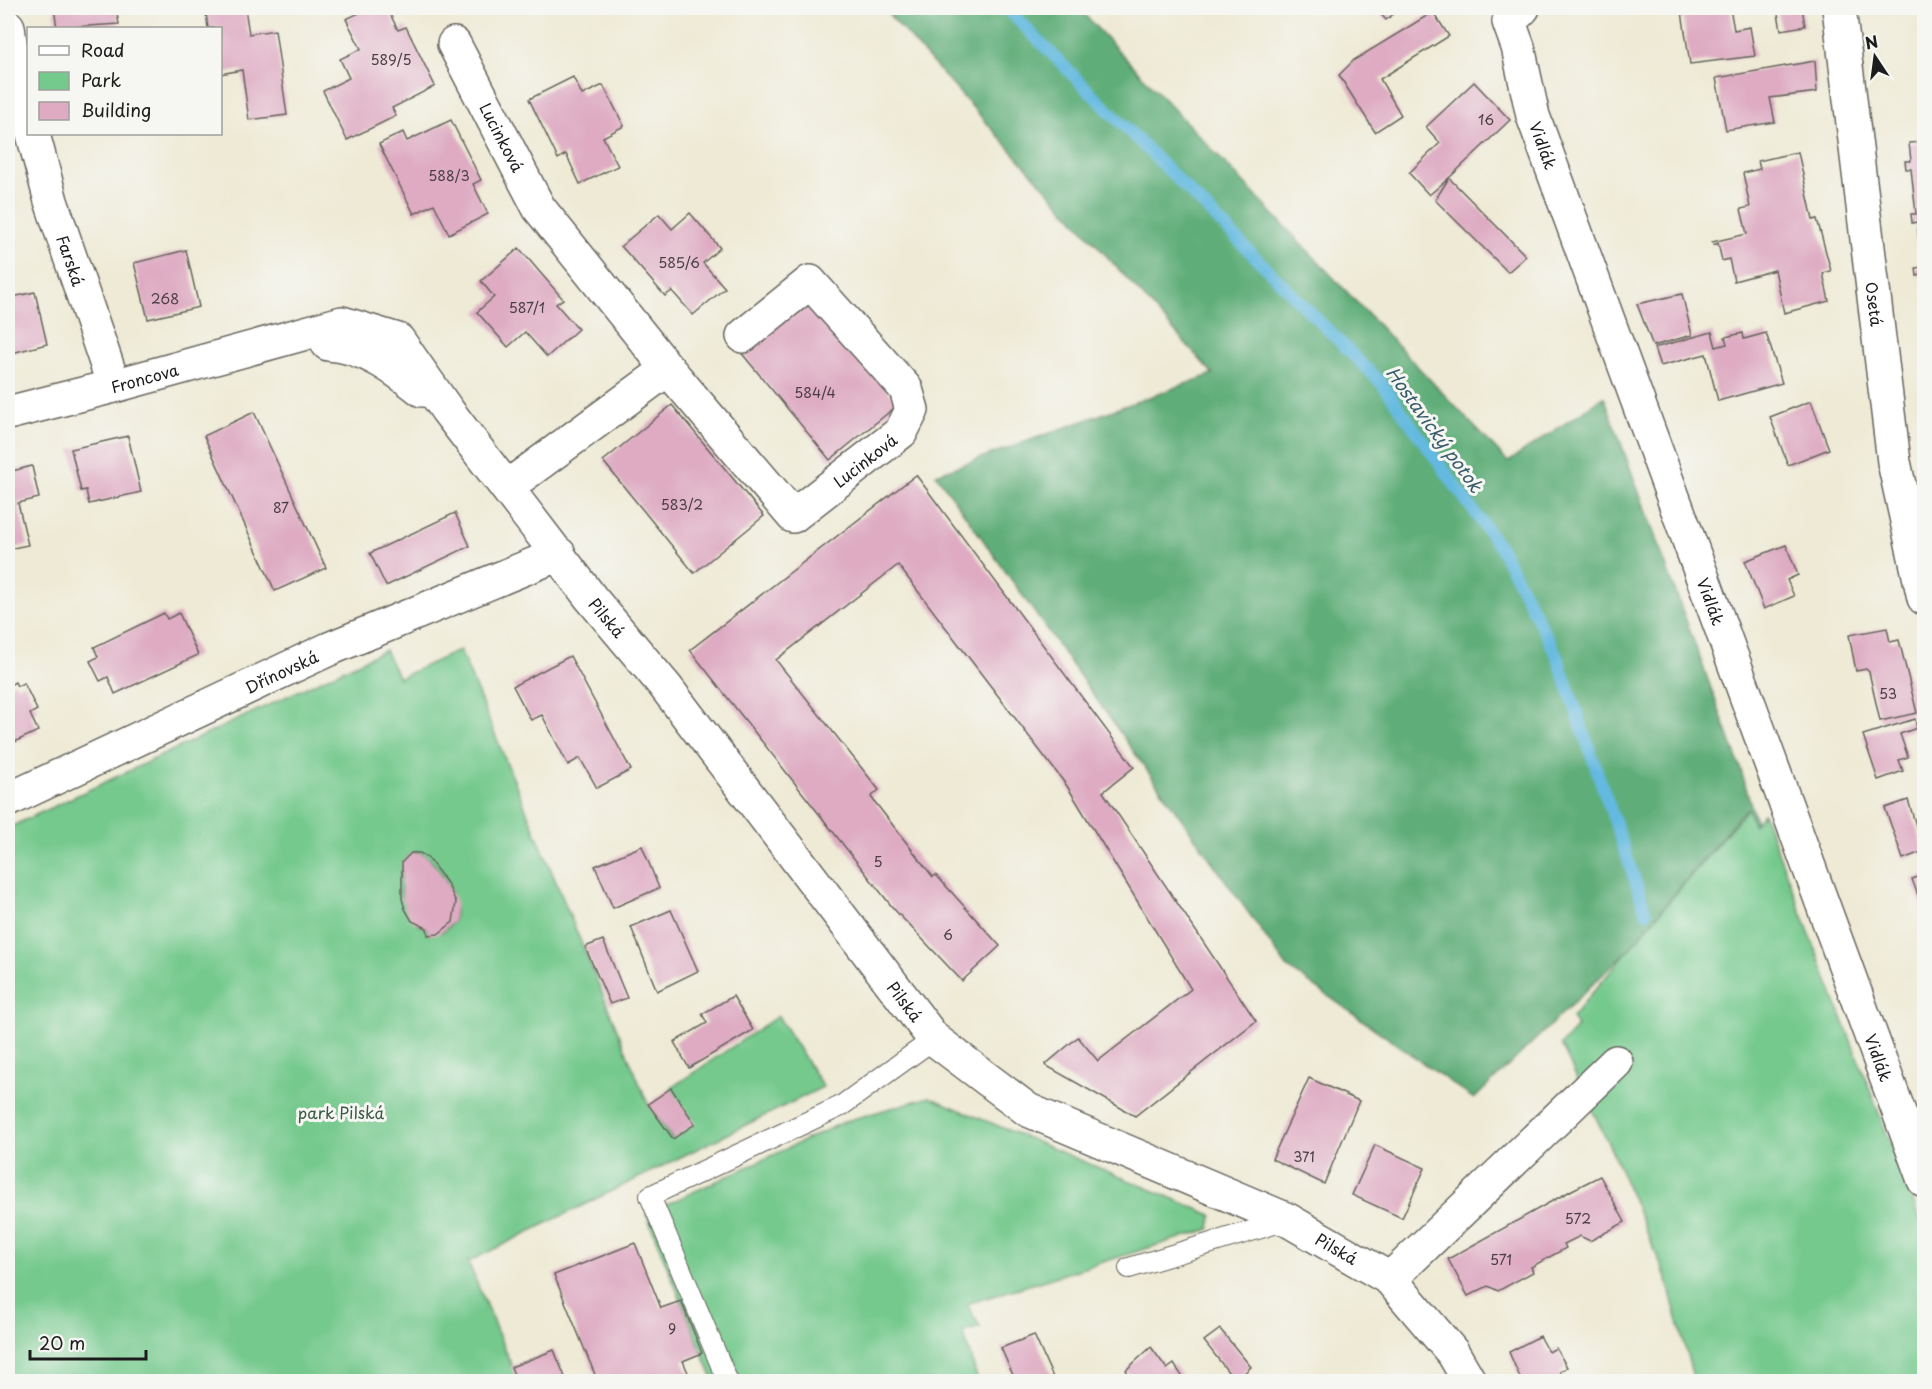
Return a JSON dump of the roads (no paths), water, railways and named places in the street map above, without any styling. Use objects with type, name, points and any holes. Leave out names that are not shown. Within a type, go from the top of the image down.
[{"type":"street","name":"Osetá","points":[[1839,8],[1894,462],[1924,598]]},
{"type":"street","name":"Vidlák","points":[[1510,12],[1533,116],[1924,1180]]},
{"type":"street","name":"Lucinková","points":[[454,45],[539,208],[668,369],[793,516],[901,432],[912,410],[906,389],[810,282],[743,336]]},
{"type":"street","points":[[9,47],[27,114]]},
{"type":"street","name":"Farská","points":[[33,135],[51,201],[114,386]]},
{"type":"street","name":"Froncova","points":[[8,413],[342,323],[398,340],[447,410],[560,554]]},
{"type":"street","points":[[507,487],[668,369]]},
{"type":"street","name":"Dřínovská","points":[[8,800],[329,649],[560,554]]},
{"type":"street","name":"Pilská","points":[[560,554],[591,598],[666,686],[933,1039],[1028,1110],[1288,1220],[1390,1278],[1453,1353],[1470,1382]]},
{"type":"street","points":[[1390,1278],[1616,1062]]},
{"type":"lane","points":[[728,1382],[650,1196],[841,1106],[933,1039]]},
{"type":"lane","points":[[1129,1268],[1288,1220]]},
{"type":"waterway","name":"Hostavický potok","points":[[1006,8],[1382,384],[1501,549],[1557,656],[1646,912]]},
{"type":"park label","name":"park Pilská","points":[[341,1112]]}]
